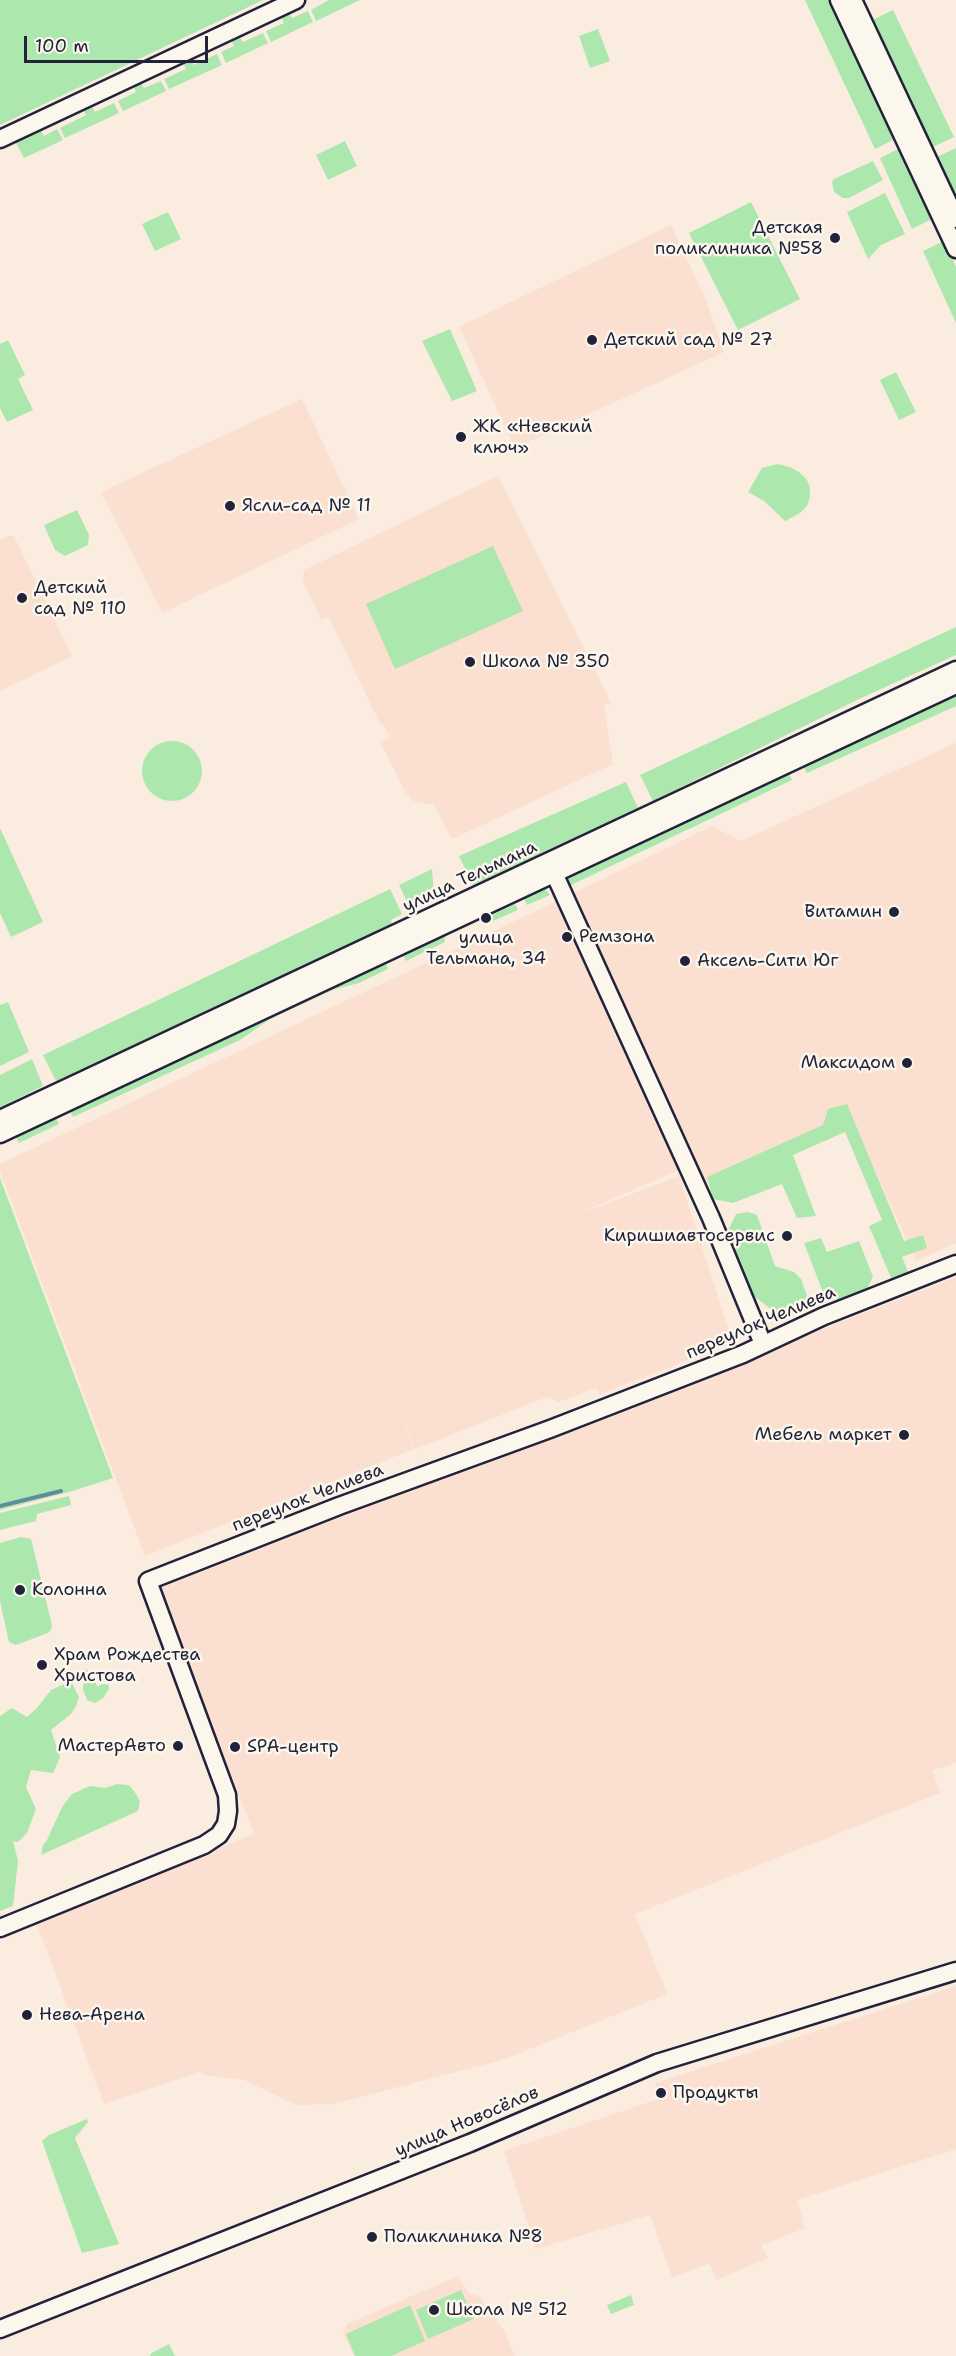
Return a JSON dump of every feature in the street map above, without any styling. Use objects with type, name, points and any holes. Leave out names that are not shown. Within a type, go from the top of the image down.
[{"type":"street","points":[[0,139],[296,0]]},
{"type":"street","points":[[839,0],[956,249]]},
{"type":"street","points":[[853,0],[956,219]]},
{"type":"street","name":"улица Тельмана","points":[[0,1134],[956,670]]},
{"type":"street","name":"улица Тельмана","points":[[0,1119],[956,685]]},
{"type":"street","points":[[551,867],[711,1218],[763,1344]]},
{"type":"street","name":"переулок Челиева","points":[[0,1928],[204,1845],[219,1835],[226,1824],[228,1811],[226,1795],[148,1581],[339,1506],[631,1398],[763,1344],[824,1316],[956,1264]]},
{"type":"street","name":"улица Новосёлов","points":[[0,2329],[470,2144],[657,2063],[956,1971]]},
{"type":"shaded area","name":"Детский сад № 27","points":[[671,225],[704,295],[724,352],[515,448],[459,327]]},
{"type":"shaded area","name":"Ясли-сад № 11","points":[[302,399],[359,519],[162,613],[101,492]]},
{"type":"shaded area","name":"Школа № 350","points":[[498,476],[611,703],[604,706],[613,764],[452,839],[434,805],[413,801],[405,792],[381,743],[390,738],[384,726],[379,722],[329,617],[321,620],[303,581],[304,570]]},
{"type":"shaded area","name":"Детский сад № 110","points":[[14,536],[72,656],[0,691],[0,540]]},
{"type":"shaded area","points":[[956,743],[956,1243],[916,1261],[853,1121],[710,1182],[699,1181],[572,894],[712,826],[741,841]]},
{"type":"shaded area","points":[[557,901],[681,1169],[573,1216],[679,1176],[733,1343],[600,1394],[596,1388],[559,1402],[547,1397],[415,1449],[383,1369],[414,1449],[145,1556],[0,1171],[0,1164]]},
{"type":"shaded area","points":[[956,1277],[956,1763],[932,1770],[940,1793],[635,1914],[667,1994],[502,2060],[333,2104],[296,2105],[244,2080],[209,2076],[199,2072],[104,2104],[36,1922],[254,1834],[160,1588]]},
{"type":"shaded area","points":[[956,1986],[956,2149],[797,2200],[805,2228],[761,2245],[768,2258],[717,2280],[709,2264],[672,2277],[650,2215],[536,2249],[504,2151],[658,2099],[655,2083]]},
{"type":"shaded area","name":"Школа № 512","points":[[458,2276],[470,2294],[479,2296],[504,2331],[515,2356],[354,2356],[343,2333],[347,2324]]},
{"type":"green space","points":[[0,0],[263,0],[0,125]]},
{"type":"green space","points":[[329,0],[360,0],[316,21],[311,10]]},
{"type":"green space","points":[[805,0],[832,0],[897,138],[875,149]]},
{"type":"green space","points":[[893,10],[954,137],[933,147],[872,20]]},
{"type":"green space","points":[[308,11],[313,22],[271,42],[266,31],[284,23],[281,16],[289,12],[292,18]]},
{"type":"green space","points":[[598,29],[610,61],[590,68],[579,36]]},
{"type":"green space","points":[[263,33],[268,43],[226,63],[221,52],[234,46],[231,39],[239,36],[243,42]]},
{"type":"green space","points":[[217,54],[222,65],[169,89],[164,79],[186,69],[183,62],[190,59],[194,65]]},
{"type":"green space","points":[[161,81],[166,91],[123,111],[118,101],[136,92],[133,85],[140,82],[144,88]]},
{"type":"green space","points":[[114,103],[119,113],[65,138],[60,128],[86,115],[83,109],[91,105],[95,112]]},
{"type":"green space","points":[[40,129],[44,136],[57,129],[63,140],[24,158],[15,141]]},
{"type":"green space","points":[[345,141],[357,166],[328,180],[316,155]]},
{"type":"green space","points":[[902,147],[934,218],[912,229],[880,158]]},
{"type":"green space","points":[[956,148],[956,197],[937,157]]},
{"type":"green space","points":[[873,161],[883,180],[849,198],[843,198],[834,192],[832,182],[834,179]]},
{"type":"green space","points":[[885,193],[905,234],[881,245],[868,259],[847,212]]},
{"type":"green space","points":[[751,202],[800,299],[738,330],[689,233]]},
{"type":"green space","points":[[168,212],[181,239],[155,251],[142,224]]},
{"type":"green space","points":[[944,241],[956,267],[956,323],[923,251]]},
{"type":"green space","points":[[450,329],[477,391],[452,401],[422,341]]},
{"type":"green space","points":[[8,340],[25,375],[18,379],[33,410],[7,422],[0,408],[0,344]]},
{"type":"green space","points":[[896,372],[916,412],[899,420],[880,380]]},
{"type":"green space","points":[[778,464],[799,472],[807,480],[810,488],[807,506],[800,513],[785,521],[764,501],[748,492],[762,468]]},
{"type":"green space","points":[[77,510],[89,535],[88,545],[65,556],[55,550],[44,525]]},
{"type":"green space","points":[[493,546],[523,611],[395,669],[366,604]]},
{"type":"green space","points":[[956,627],[956,655],[859,699],[653,801],[640,775]]},
{"type":"green space","points":[[956,694],[956,706],[807,773],[802,763]]},
{"type":"green space","points":[[172,741],[189,746],[197,754],[202,771],[197,788],[189,796],[172,801],[155,796],[147,788],[142,771],[147,754],[155,746]]},
{"type":"green space","points":[[787,769],[792,780],[569,886],[567,877],[569,873]]},
{"type":"green space","points":[[626,782],[638,808],[473,885],[459,856]]},
{"type":"green space","points":[[0,828],[43,922],[11,937],[0,913]]},
{"type":"green space","points":[[432,869],[434,894],[409,906],[399,885]]},
{"type":"green space","points":[[544,887],[550,895],[527,905],[522,895]]},
{"type":"green space","points":[[390,889],[402,914],[391,920],[392,924],[56,1081],[43,1055]]},
{"type":"green space","points":[[515,904],[518,910],[484,925],[483,922],[493,917],[492,915]]},
{"type":"green space","points":[[444,932],[445,942],[406,961],[401,952]]},
{"type":"green space","points":[[384,960],[388,969],[359,983],[332,990],[270,1019],[240,1040],[73,1117],[69,1109]]},
{"type":"green space","points":[[8,1002],[29,1052],[0,1066],[0,1005]]},
{"type":"green space","points":[[32,1059],[43,1086],[0,1107],[0,1075]]},
{"type":"green space","points":[[847,1104],[904,1241],[923,1235],[927,1248],[902,1257],[909,1274],[892,1280],[869,1226],[882,1220],[845,1132],[793,1155],[816,1216],[797,1218],[782,1184],[733,1203],[713,1199],[707,1177],[823,1125],[828,1109]]},
{"type":"green space","points":[[55,1116],[59,1124],[19,1143],[15,1135]]},
{"type":"green space","points":[[0,1178],[113,1478],[0,1510]]},
{"type":"green space","points":[[748,1212],[757,1215],[775,1266],[794,1272],[801,1279],[809,1301],[806,1310],[791,1316],[777,1314],[750,1293],[726,1235],[736,1214]]},
{"type":"green space","points":[[821,1238],[827,1252],[859,1241],[873,1277],[867,1289],[838,1300],[822,1290],[804,1243]]},
{"type":"green space","points":[[69,1496],[71,1505],[37,1514],[36,1521],[0,1530],[0,1513]]},
{"type":"green space","points":[[21,1537],[31,1539],[52,1625],[48,1633],[16,1645],[9,1642],[0,1601],[0,1543]]},
{"type":"green space","points":[[86,1669],[93,1675],[97,1686],[109,1685],[103,1698],[95,1703],[87,1700],[83,1690]]},
{"type":"green space","points":[[71,1681],[79,1697],[71,1714],[51,1730],[60,1757],[53,1773],[31,1770],[26,1787],[36,1809],[27,1833],[18,1842],[13,1841],[18,1861],[13,1906],[0,1911],[0,1716],[12,1708],[27,1717],[51,1690]]},
{"type":"green space","points":[[117,1784],[129,1785],[136,1794],[140,1802],[138,1811],[41,1855],[43,1845],[62,1807],[72,1794],[90,1786],[105,1788]]},
{"type":"green space","points":[[87,2119],[88,2122],[75,2138],[119,2244],[82,2253],[42,2141],[49,2135]]},
{"type":"green space","points":[[461,2290],[474,2319],[428,2339],[416,2310]]},
{"type":"green space","points":[[631,2295],[634,2305],[611,2314],[607,2305]]},
{"type":"green space","points":[[410,2305],[425,2341],[391,2356],[355,2356],[346,2334]]},
{"type":"green space","points":[[169,2344],[175,2356],[151,2356],[150,2354]]},
{"type":"waterway","points":[[0,1506],[61,1491]]},
{"type":"place","name":"Детская поликлиника №58","points":[[835,238]]},
{"type":"place","name":"Детский сад № 27","points":[[592,340]]},
{"type":"place","name":"ЖК «Невский ключ»","points":[[461,437]]},
{"type":"place","name":"Ясли-сад № 11","points":[[230,506]]},
{"type":"place","name":"Детский сад № 110","points":[[22,598]]},
{"type":"place","name":"Школа № 350","points":[[470,662]]},
{"type":"place","name":"Витамин","points":[[894,912]]},
{"type":"place","name":"улица Тельмана, 34","points":[[486,918]]},
{"type":"place","name":"Ремзона","points":[[567,937]]},
{"type":"place","name":"Аксель-Сити Юг","points":[[685,961]]},
{"type":"place","name":"Максидом","points":[[907,1063]]},
{"type":"place","name":"Киришиавтосервис","points":[[787,1236]]},
{"type":"place","name":"Мебель маркет","points":[[904,1435]]},
{"type":"place","name":"Колонна","points":[[20,1590]]},
{"type":"place","name":"Храм Рождества Христова","points":[[42,1665]]},
{"type":"place","name":"МастерАвто","points":[[178,1746]]},
{"type":"place","name":"SPA-центр","points":[[235,1747]]},
{"type":"place","name":"Нева-Арена","points":[[27,2015]]},
{"type":"place","name":"Продукты","points":[[661,2093]]},
{"type":"place","name":"Поликлиника №8","points":[[372,2237]]},
{"type":"place","name":"Школа № 512","points":[[434,2310]]}]
